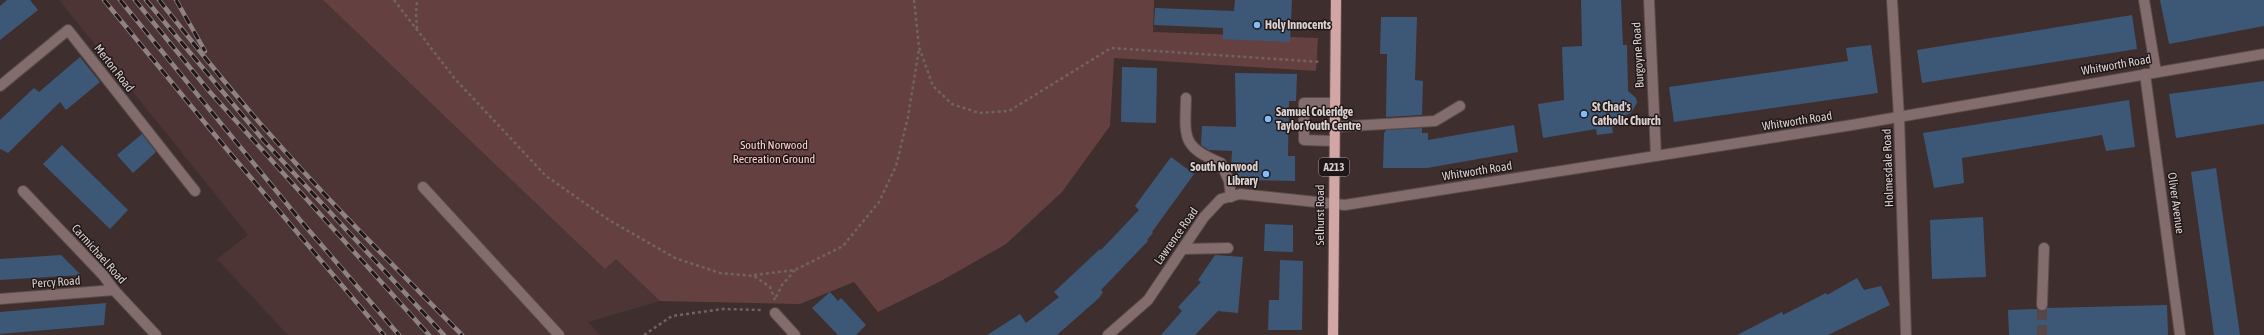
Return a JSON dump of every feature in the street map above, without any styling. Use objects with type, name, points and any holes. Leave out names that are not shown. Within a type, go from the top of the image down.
[{"type":"main road","name":"Selhurst Road","points":[[1333,335],[1336,0]]},
{"type":"street","name":"Burgoyne Road","points":[[1649,0],[1656,156]]},
{"type":"street","name":"Holmesdale Road","points":[[1892,0],[1899,117],[1906,335]]},
{"type":"street","name":"Oliver Avenue","points":[[2144,0],[2180,335]]},
{"type":"street","name":"Merton Road","points":[[0,86],[68,30],[195,191]]},
{"type":"street","name":"Whitworth Road","points":[[1333,203],[1345,205],[1656,156],[1899,117],[2264,54]]},
{"type":"street","points":[[1186,98],[1185,129],[1191,146],[1208,158],[1221,163],[1229,181],[1231,197]]},
{"type":"street","points":[[1334,141],[1304,140],[1304,103],[1335,103]]},
{"type":"street","points":[[1334,127],[1435,121],[1460,106]]},
{"type":"street","points":[[423,187],[559,335]]},
{"type":"street","name":"Carmichael Road","points":[[23,191],[103,275],[114,290],[156,335]]},
{"type":"street","name":"Lawrence Road","points":[[1108,335],[1148,300],[1204,217],[1221,199],[1240,194],[1333,203]]},
{"type":"street","points":[[1183,249],[1228,248]]},
{"type":"street","points":[[2042,305],[2044,248]]},
{"type":"street","name":"Percy Road","points":[[0,299],[114,290]]},
{"type":"street","points":[[775,313],[795,335]]},
{"type":"path","points":[[394,0],[455,79],[546,176],[609,220],[675,258],[720,273],[754,276],[795,270],[843,246],[879,202],[896,166],[908,117],[919,47]]},
{"type":"path","points":[[417,30],[416,14],[418,0]]},
{"type":"path","points":[[914,0],[919,47],[933,86],[952,104],[979,113],[1009,111],[1111,48],[1336,62]]},
{"type":"path","points":[[644,335],[672,316],[723,309],[760,309],[775,313],[776,297],[782,285],[795,270]]},
{"type":"path","points":[[754,276],[770,287],[776,297]]},
{"type":"shaded area","points":[[59,0],[323,0],[605,268],[616,258],[660,301],[588,322],[600,335],[288,335],[217,259],[248,235]]},
{"type":"green space","name":"South Norwood Recreation Ground","points":[[323,0],[1154,0],[1153,32],[1318,38],[1316,71],[1114,58],[1110,126],[1062,192],[1006,244],[941,281],[878,312],[854,282],[800,304],[660,301],[616,259],[605,269]]},
{"type":"building","points":[[7,0],[30,0],[38,10],[0,40],[0,6]]},
{"type":"building","name":"Holy Innocents","points":[[1235,0],[1292,0],[1290,42],[1223,39],[1223,28],[1154,25],[1155,8],[1234,11]]},
{"type":"building","points":[[1581,0],[1621,0],[1623,45],[1627,45],[1628,91],[1636,98],[1637,103],[1631,113],[1620,117],[1621,125],[1612,127],[1613,133],[1597,135],[1596,129],[1543,138],[1538,104],[1564,100],[1562,47],[1582,46]]},
{"type":"building","points":[[2160,0],[2264,0],[2264,26],[2169,44]]},
{"type":"building","points":[[2132,15],[2137,49],[1922,83],[1917,50]]},
{"type":"building","points":[[1381,17],[1417,17],[1415,80],[1423,81],[1422,115],[1386,117],[1387,54],[1380,54]]},
{"type":"building","points":[[1871,45],[1878,93],[1674,122],[1669,87],[1848,61],[1846,48]]},
{"type":"building","points":[[80,57],[100,82],[66,110],[60,102],[8,153],[0,149],[0,120],[34,88],[39,92]]},
{"type":"building","points":[[1122,67],[1157,68],[1156,123],[1121,122]]},
{"type":"building","name":"Samuel Coleridge Taylor Youth Centre","points":[[1235,73],[1297,74],[1296,101],[1289,101],[1288,156],[1295,156],[1295,181],[1237,180],[1237,167],[1231,166],[1232,151],[1209,150],[1201,145],[1202,126],[1236,127]]},
{"type":"building","points":[[2264,81],[2264,124],[2176,138],[2169,94]]},
{"type":"building","points":[[2129,100],[2135,147],[2106,151],[2102,135],[1962,158],[1964,183],[1934,188],[1923,133]]},
{"type":"building","points":[[1514,125],[1518,152],[1427,168],[1383,168],[1384,133],[1386,130],[1422,128],[1422,133],[1428,133],[1428,140]]},
{"type":"building","points":[[142,134],[156,152],[133,173],[117,155]]},
{"type":"building","points":[[62,145],[128,210],[110,229],[43,164]]},
{"type":"building","points":[[1171,157],[1194,174],[1152,232],[1153,233],[1147,240],[1148,241],[1101,290],[1103,292],[1099,298],[1057,335],[987,335],[1020,314],[1026,323],[1059,297],[1054,292],[1100,249],[1101,250],[1139,210],[1135,206]]},
{"type":"building","points":[[2216,168],[2240,335],[2214,335],[2191,172]]},
{"type":"building","points":[[1983,217],[1986,277],[1932,279],[1930,220]]},
{"type":"building","points":[[1265,224],[1293,225],[1293,252],[1264,251]]},
{"type":"building","points":[[61,255],[81,275],[0,280],[0,259]]},
{"type":"building","points":[[1215,255],[1243,257],[1238,313],[1218,311],[1195,335],[1161,335],[1182,311],[1178,307],[1201,282],[1198,280]]},
{"type":"building","points":[[1280,260],[1303,261],[1302,330],[1268,330],[1269,300],[1279,300]]},
{"type":"building","points":[[1857,278],[1864,290],[1881,286],[1890,305],[1828,335],[1737,335],[1782,312],[1783,315],[1826,293],[1827,295]]},
{"type":"building","points":[[830,292],[838,301],[841,298],[866,325],[856,335],[838,335],[812,308]]},
{"type":"building","points":[[106,303],[104,325],[0,334],[0,312]]},
{"type":"building","points":[[2167,305],[2168,335],[2009,335],[2008,310],[2037,309],[2042,311],[2047,308]]},
{"type":"tunnel","points":[[2042,305],[2042,335]]},
{"type":"railway","points":[[104,0],[224,146],[384,335]]},
{"type":"railway","points":[[120,0],[300,220],[399,335]]},
{"type":"railway","points":[[135,0],[209,91],[429,335]]},
{"type":"railway","points":[[146,0],[264,141],[444,335]]},
{"type":"railway","points":[[159,0],[225,83],[290,157],[462,335]]},
{"type":"railway","points":[[176,0],[205,51]]},
{"type":"place","name":"Holy Innocents","points":[[1257,25]]},
{"type":"place","name":"St Chad's Catholic Church","points":[[1584,114]]},
{"type":"place","name":"Samuel Coleridge Taylor Youth Centre","points":[[1268,119]]},
{"type":"place","name":"South Norwood Library","points":[[1266,174]]}]
